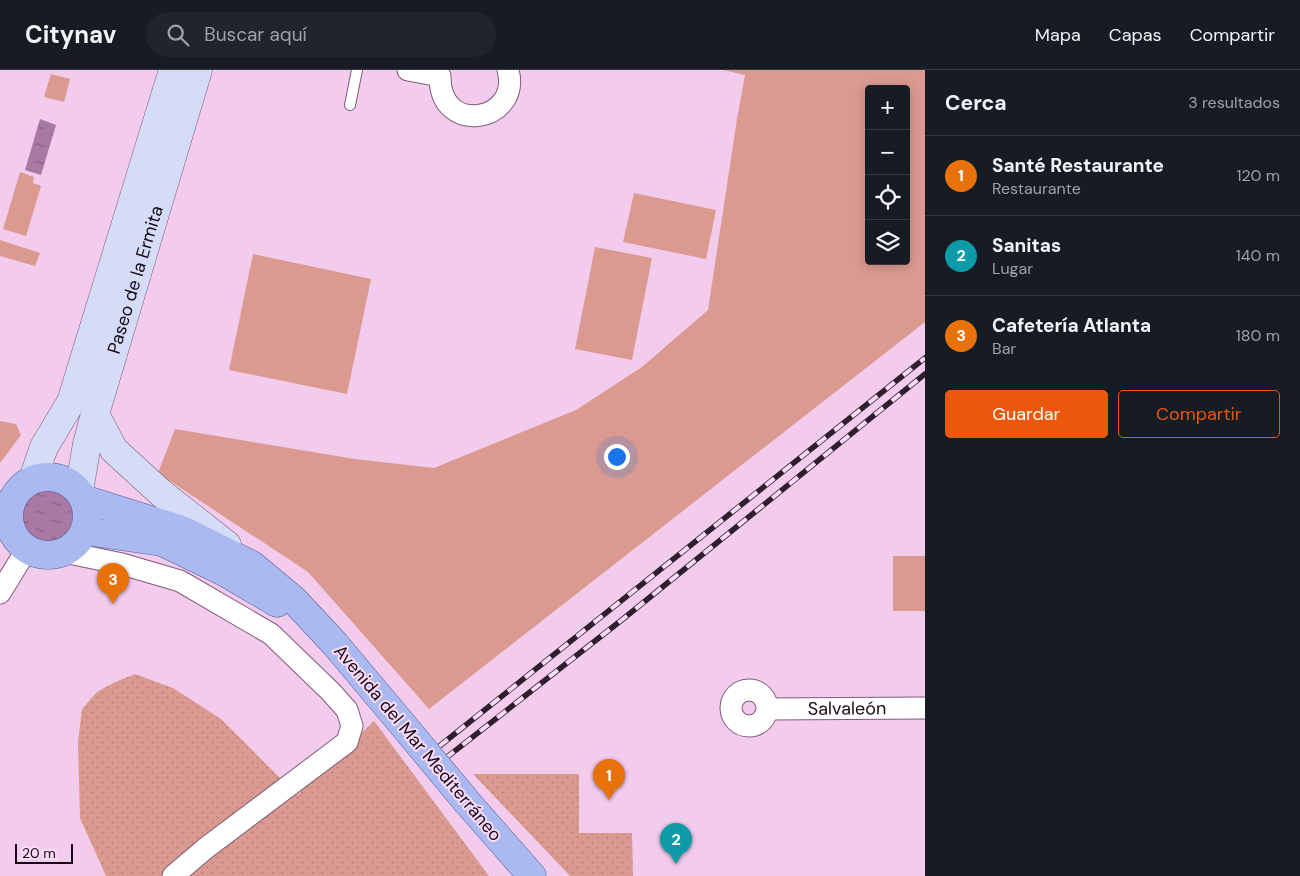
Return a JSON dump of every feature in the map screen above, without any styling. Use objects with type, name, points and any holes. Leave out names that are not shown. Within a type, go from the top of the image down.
[{"type":"main road","name":"Paseo de la Ermita","points":[[33,479],[44,447],[71,402],[173,70]]},
{"type":"main road","name":"Paseo de la Ermita","points":[[82,495],[87,444],[95,414],[198,70]]},
{"type":"main road","points":[[95,414],[114,450],[161,494],[252,565]]},
{"type":"main road","points":[[46,476],[58,477],[70,482],[82,495],[88,509],[88,520],[80,540],[73,547],[52,555],[39,554],[14,540],[6,503],[20,488],[33,479],[46,476]]},
{"type":"main road","name":"Avenida del Mar Mediterráneo","points":[[82,495],[182,530],[252,565],[294,600],[335,644],[525,871]]},
{"type":"main road","name":"Avenida del Mar Mediterráneo","points":[[85,531],[162,542],[224,572],[317,626]]},
{"type":"street","points":[[408,70],[440,76],[442,95],[447,103],[463,115],[473,116],[492,112],[500,106],[509,89],[508,70]]},
{"type":"street","points":[[0,593],[14,540]]},
{"type":"street","name":"Avenida del Mar Mediterráneo","points":[[64,552],[122,564],[180,581],[272,634],[332,692],[347,710],[352,726],[346,742],[206,848],[173,876]]},
{"type":"street","name":"Salvaleón","points":[[768,709],[925,708]]},
{"type":"lane","points":[[350,105],[357,70]]},
{"type":"shaded area","points":[[723,70],[925,70],[925,322],[429,709],[308,572],[158,473],[175,429],[355,459],[434,468],[576,410],[642,367],[708,310],[745,75]]},
{"type":"shaded area","points":[[51,74],[70,79],[64,102],[44,97]]},
{"type":"shaded area","points":[[20,172],[34,177],[33,183],[41,186],[26,236],[3,229]]},
{"type":"shaded area","points":[[634,193],[716,210],[706,259],[623,242]]},
{"type":"shaded area","points":[[0,240],[40,253],[35,266],[0,256]]},
{"type":"shaded area","points":[[595,247],[652,258],[632,360],[575,349]]},
{"type":"shaded area","points":[[253,254],[371,279],[347,394],[229,370]]},
{"type":"shaded area","points":[[0,421],[16,424],[21,435],[0,463]]},
{"type":"shaded area","points":[[893,556],[925,556],[925,611],[893,611]]},
{"type":"shaded area","points":[[135,674],[173,688],[221,719],[297,795],[374,721],[489,876],[106,876],[80,818],[78,742],[82,709],[97,692]]},
{"type":"shaded area","points":[[473,774],[579,774],[579,833],[632,833],[633,876],[570,876]]},
{"type":"water","points":[[40,119],[56,125],[41,175],[25,170]]},
{"type":"water","points":[[46,488],[56,490],[65,496],[71,505],[73,515],[71,525],[65,534],[56,540],[46,542],[36,540],[27,534],[21,525],[19,515],[21,505],[27,496],[36,490]]},
{"type":"railway","points":[[422,760],[925,358]]},
{"type":"railway","points":[[428,772],[623,619],[925,374]]},
{"type":"place","name":"Cafetería Atlanta","points":[[113,604]]},
{"type":"place","name":"Santé Restaurante","points":[[609,800]]},
{"type":"place","name":"Sanitas","points":[[676,864]]}]
